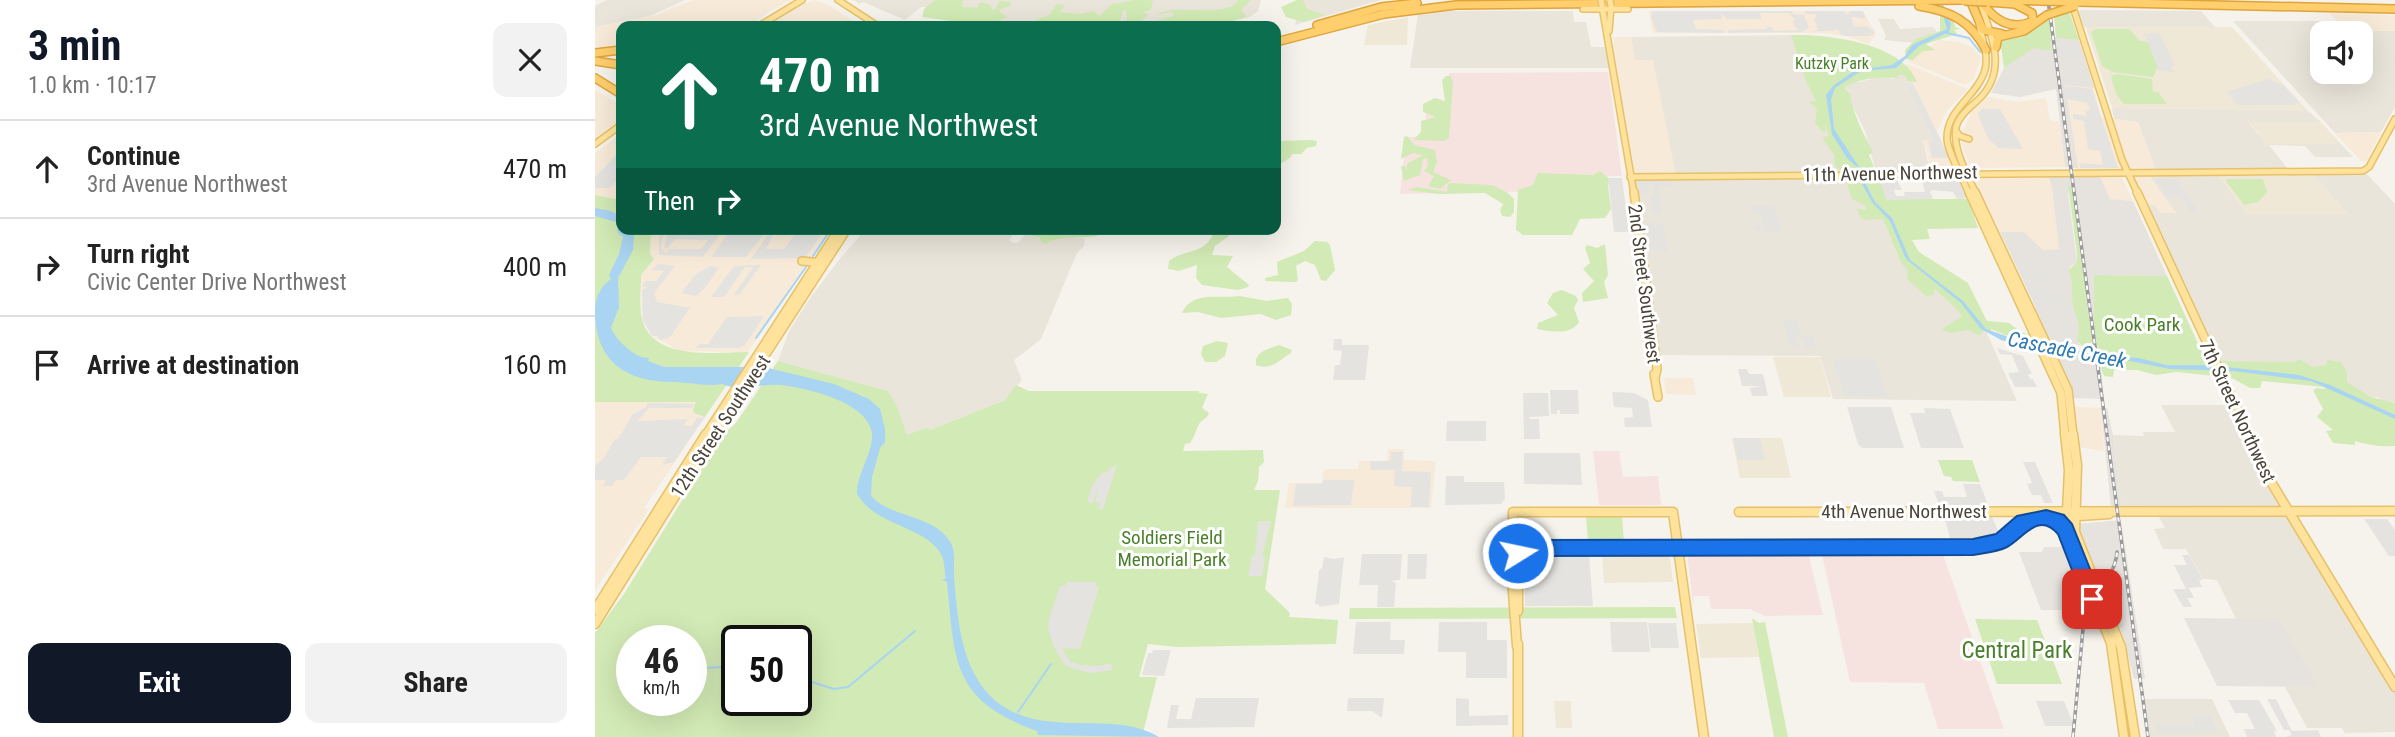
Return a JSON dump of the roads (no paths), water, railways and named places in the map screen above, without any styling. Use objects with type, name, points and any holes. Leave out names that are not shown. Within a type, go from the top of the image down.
[{"type":"highway","points":[[1292,32],[1381,11],[1458,0]]},
{"type":"highway","points":[[1446,1],[1480,0]]},
{"type":"highway","points":[[1966,0],[1974,9],[1984,31],[2008,34]]},
{"type":"highway","points":[[1281,39],[1374,16],[1429,7],[1487,4],[1934,4],[1966,0],[2360,4],[2395,7]]},
{"type":"highway","points":[[1983,1],[2022,7],[2032,13],[2033,20],[2023,26],[2001,23],[1990,16],[1983,1]]},
{"type":"highway","points":[[2146,2],[2395,7]]},
{"type":"highway","points":[[1281,38],[1378,8],[1417,3]]},
{"type":"highway","points":[[1628,9],[1747,3]]},
{"type":"highway","points":[[1996,47],[1997,37],[2028,29],[2047,15],[2079,3]]},
{"type":"highway","points":[[1934,4],[1969,23],[1986,50]]},
{"type":"highway","points":[[1429,7],[1583,9]]},
{"type":"highway","points":[[1281,39],[1411,13]]},
{"type":"highway","points":[[595,52],[616,50]]},
{"type":"highway","points":[[595,61],[616,64]]},
{"type":"highway","points":[[595,67],[616,69]]},
{"type":"highway","points":[[595,78],[616,91]]},
{"type":"main road","points":[[830,0],[862,21]]},
{"type":"main road","points":[[838,0],[870,21]]},
{"type":"main road","name":"7th Street Northwest","points":[[2071,0],[2116,146],[2271,482],[2395,687]]},
{"type":"main road","points":[[765,21],[798,1]]},
{"type":"main road","points":[[1964,172],[1956,145],[1956,131],[1960,118],[1991,83],[1997,63],[1996,47],[1983,1]]},
{"type":"main road","name":"2nd Street Southwest","points":[[1602,5],[1630,177],[1646,325],[1658,397]]},
{"type":"main road","points":[[1583,9],[1611,5],[1628,9]]},
{"type":"main road","name":"2nd Street Southwest","points":[[1608,35],[1611,5]]},
{"type":"main road","points":[[1979,23],[1986,50],[1986,65],[1979,83],[1955,109],[1947,129],[1948,144],[1964,172],[2070,402],[2077,473],[2076,499],[2066,530]]},
{"type":"main road","name":"11th Avenue Northwest","points":[[1630,177],[2366,170],[2395,119]]},
{"type":"main road","points":[[595,146],[616,131]]},
{"type":"main road","points":[[1956,131],[1960,136],[1969,139],[1962,139],[1956,145]]},
{"type":"main road","name":"12th Street Southwest","points":[[595,624],[835,235]]},
{"type":"main road","name":"12th Street Southwest","points":[[759,357],[814,281],[843,235]]},
{"type":"main road","points":[[799,291],[810,267],[802,261],[818,257],[828,247]]},
{"type":"main road","points":[[810,260],[819,261],[821,264],[814,281]]},
{"type":"main road","points":[[2048,355],[2063,402],[2070,513],[2078,544],[2123,653],[2135,737]]},
{"type":"main road","name":"12th Street Southwest","points":[[595,610],[735,396]]},
{"type":"main road","points":[[2076,499],[2090,510]]},
{"type":"main road","name":"4th Avenue Northwest","points":[[2070,513],[2090,510],[2129,512]]},
{"type":"main road","name":"4th Avenue Northwest","points":[[1739,512],[2395,511]]},
{"type":"main road","points":[[1518,737],[1517,646],[1512,579],[1515,512],[1673,512],[1704,737]]},
{"type":"main road","points":[[1515,548],[1983,547],[2006,538],[2023,522],[2070,513]]},
{"type":"main road","points":[[2046,517],[2057,520],[2066,530],[2111,643],[2125,737]]},
{"type":"water","name":"Cascade Creek","points":[[1939,0],[1951,24],[1949,32],[1919,46],[1896,68],[1861,71],[1835,88],[1831,99],[1834,129],[1861,170],[1875,202],[1892,218],[1910,260],[1963,301],[1986,329],[2034,346],[2069,348],[2100,356],[2139,358],[2166,365],[2208,365],[2299,375],[2330,385],[2395,415],[2395,419],[2311,381],[2233,371],[2170,369],[2125,360],[2091,358],[2069,351],[2030,348],[2001,340],[1981,329],[1961,303],[1906,259],[1890,221],[1872,202],[1858,177],[1858,168],[1847,158],[1832,134],[1826,95],[1834,85],[1856,70],[1892,65],[1905,56],[1912,45],[1947,29]]},
{"type":"water","points":[[595,208],[611,211],[616,214],[616,222],[595,216]]},
{"type":"water","points":[[620,235],[634,235],[633,250],[618,278],[619,307],[611,328],[632,352],[664,367],[764,367],[834,384],[869,399],[880,409],[885,442],[880,448],[872,477],[871,496],[889,508],[932,525],[949,540],[954,554],[957,613],[964,649],[970,666],[990,695],[1004,707],[1042,721],[1123,725],[1159,737],[1038,735],[1037,731],[988,706],[973,692],[957,657],[947,582],[942,580],[946,578],[942,556],[925,538],[876,513],[857,494],[872,440],[868,422],[860,413],[835,398],[806,389],[781,385],[736,387],[656,381],[641,378],[616,365],[600,343],[595,306],[601,289],[611,279],[609,275],[619,254],[623,237]]},
{"type":"waterway","points":[[1947,33],[1969,38],[1980,52]]},
{"type":"waterway","points":[[813,256],[827,235]]},
{"type":"waterway","points":[[756,338],[806,267]]},
{"type":"waterway","points":[[812,682],[834,689],[848,687],[915,631]]},
{"type":"waterway","points":[[1018,712],[1051,664]]},
{"type":"waterway","points":[[707,668],[721,667]]},
{"type":"railway","points":[[2048,0],[2148,737]]},
{"type":"railway","points":[[2073,737],[2084,618],[2108,578],[2117,552]]},
{"type":"park label","name":"Kutzky Park","points":[[1832,63]]},
{"type":"park label","name":"Cook Park","points":[[2142,324]]},
{"type":"park label","name":"Soldiers Field Memorial Park","points":[[1172,548]]},
{"type":"park label","name":"Central Park","points":[[2017,650]]}]
